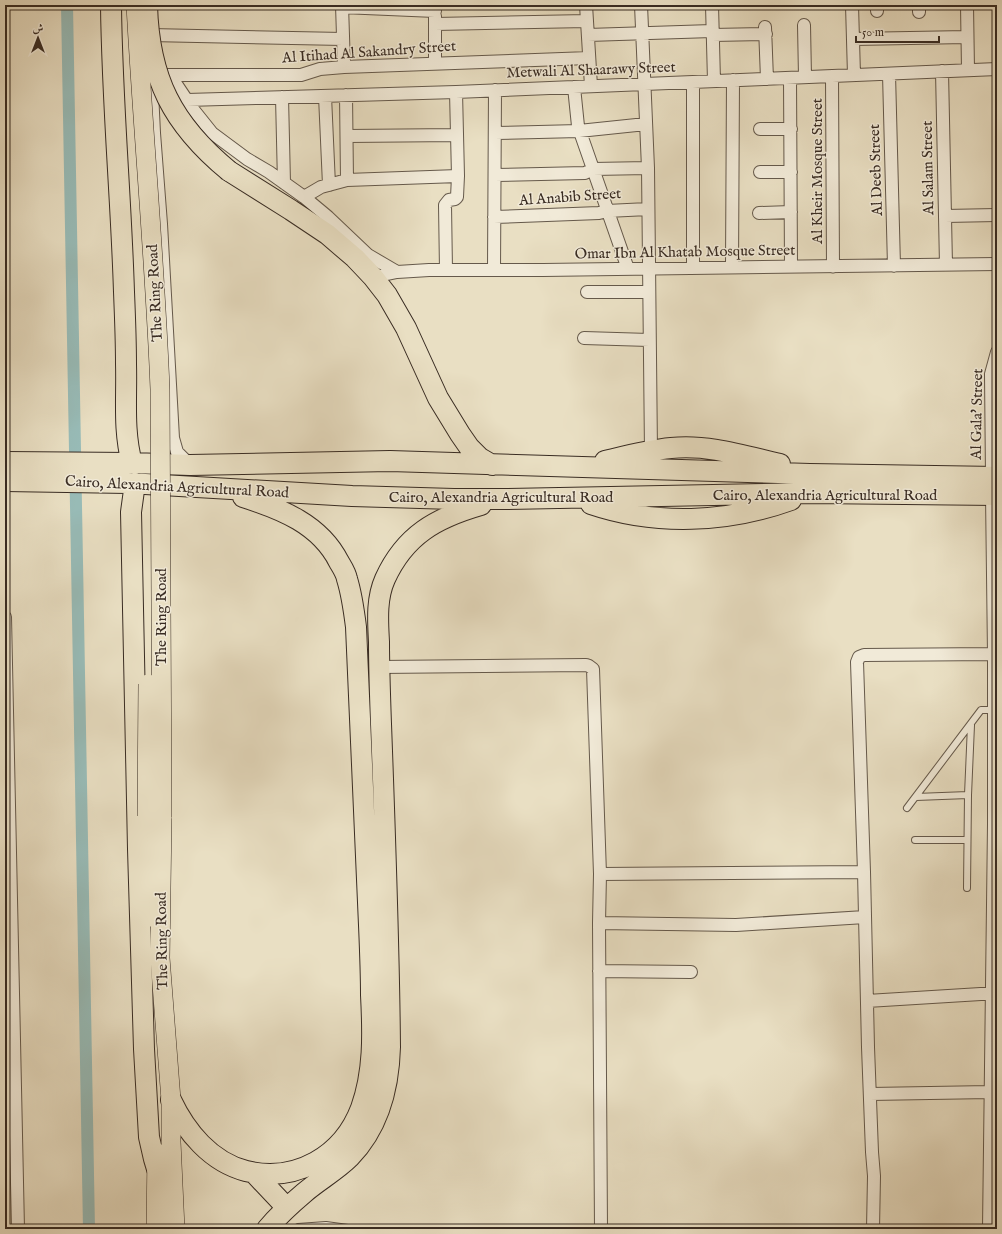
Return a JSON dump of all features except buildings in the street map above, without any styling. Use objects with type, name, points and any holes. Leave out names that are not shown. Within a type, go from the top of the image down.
[{"type":"highway","points":[[111,5],[114,110],[122,230],[126,364],[125,409],[131,473],[138,842],[144,1049],[149,1137],[157,1170]]},
{"type":"highway","points":[[148,5],[148,26],[151,53],[161,84],[168,99],[187,129],[204,148],[229,171],[292,210],[327,234],[355,258],[373,277],[387,295],[406,328],[438,398],[460,434],[469,447],[480,458],[492,465]]},
{"type":"highway","points":[[575,468],[651,451],[691,447],[712,449],[781,464],[811,483]]},
{"type":"highway","name":"Cairo, Alexandria Agricultural Road","points":[[5,472],[131,473],[190,465],[390,461],[575,468],[811,483],[994,486]]},
{"type":"highway","name":"Cairo, Alexandria Agricultural Road","points":[[131,473],[208,487],[352,496],[506,499],[572,498],[601,508],[631,515],[692,519],[723,517],[753,512],[811,483]]},
{"type":"highway","points":[[208,487],[276,508],[299,519],[319,535],[335,554],[347,577],[353,602],[373,782],[390,1024],[390,1067],[387,1086],[373,1124],[363,1141],[351,1156],[304,1193],[267,1229]]},
{"type":"highway","points":[[171,1100],[182,1121],[207,1150],[232,1166],[254,1173],[273,1174],[292,1172],[310,1165],[327,1156],[341,1143],[352,1128],[366,1090],[370,1070],[372,1026],[373,782],[379,667],[379,603],[384,581],[393,561],[407,544],[424,529],[464,510],[506,499]]},
{"type":"highway","points":[[254,1173],[287,1208]]},
{"type":"main road","name":"The Ring Road","points":[[125,5],[146,323],[148,389],[154,816],[157,1170],[156,1229]]},
{"type":"main road","name":"The Ring Road","points":[[136,5],[159,370],[154,816],[160,958],[171,1100],[175,1229]]},
{"type":"street","points":[[148,5],[154,133],[161,224],[173,438],[177,452],[190,465]]},
{"type":"street","points":[[586,5],[591,86]]},
{"type":"street","points":[[641,5],[648,168],[651,451]]},
{"type":"street","points":[[712,5],[714,81]]},
{"type":"street","points":[[852,5],[854,75]]},
{"type":"street","points":[[967,5],[968,70]]},
{"type":"street","points":[[344,67],[342,6],[435,8],[435,63]]},
{"type":"street","points":[[435,24],[587,21]]},
{"type":"street","points":[[804,25],[805,77]]},
{"type":"street","points":[[588,35],[766,31],[767,79]]},
{"type":"street","points":[[150,35],[343,39]]},
{"type":"street","points":[[853,39],[967,37]]},
{"type":"street","name":"Al Itihad Al Sakandry Street","points":[[152,75],[301,75],[320,69],[344,67],[589,58]]},
{"type":"street","name":"Metwali Al Shaarawy Street","points":[[187,100],[456,92],[997,69]]},
{"type":"street","name":"Al Salam Street","points":[[942,72],[946,265]]},
{"type":"street","name":"Al Deeb Street","points":[[889,74],[894,266]]},
{"type":"street","points":[[170,75],[212,133],[247,160],[284,182],[304,197],[328,217],[368,255],[397,272]]},
{"type":"street","name":"Al Kheir Mosque Street","points":[[832,76],[833,266]]},
{"type":"street","points":[[790,78],[791,267]]},
{"type":"street","points":[[732,267],[733,80]]},
{"type":"street","points":[[692,82],[693,268]]},
{"type":"street","points":[[574,87],[576,117],[579,131],[628,268]]},
{"type":"street","points":[[494,270],[495,90]]},
{"type":"street","points":[[446,270],[445,205],[449,200],[457,197],[456,92]]},
{"type":"street","points":[[346,95],[347,180]]},
{"type":"street","points":[[325,96],[329,185]]},
{"type":"street","points":[[282,97],[284,182]]},
{"type":"street","points":[[495,133],[579,131],[646,124]]},
{"type":"street","points":[[760,129],[791,129]]},
{"type":"street","points":[[346,136],[457,135]]},
{"type":"street","points":[[494,175],[585,173],[593,169],[648,168]]},
{"type":"street","points":[[760,172],[791,172]]},
{"type":"street","points":[[304,197],[329,185],[347,180],[458,176]]},
{"type":"street","name":"Al Anabib Street","points":[[494,218],[599,213],[648,208]]},
{"type":"street","points":[[759,212],[791,212]]},
{"type":"street","points":[[945,216],[997,215]]},
{"type":"street","name":"Omar Ibn Al Khatab Mosque Street","points":[[373,277],[397,272],[429,270],[997,264]]},
{"type":"street","points":[[587,292],[649,292]]},
{"type":"street","points":[[584,338],[649,340]]},
{"type":"street","name":"Al Gala' Street","points":[[989,1229],[993,1135],[990,1092],[995,993],[996,824],[994,710],[996,670],[994,654],[994,486],[991,374],[997,352]]},
{"type":"street","points":[[5,618],[11,1130],[18,1229]]},
{"type":"street","points":[[873,1229],[874,1176],[856,665],[859,657],[864,655],[994,654]]},
{"type":"street","points":[[379,667],[586,665],[592,667],[600,874],[599,972],[601,1229]]},
{"type":"street","points":[[600,874],[864,872]]},
{"type":"street","points":[[599,923],[736,925],[865,917]]},
{"type":"street","points":[[599,972],[691,972]]},
{"type":"street","points":[[867,1001],[995,993]]},
{"type":"street","points":[[870,1094],[990,1092]]},
{"type":"lane","points":[[907,808],[981,710],[994,710]]},
{"type":"lane","points":[[967,888],[968,795],[971,725]]},
{"type":"lane","points":[[916,797],[968,795]]},
{"type":"lane","points":[[915,840],[967,840]]},
{"type":"lane","points":[[295,1229],[298,1227],[326,1225],[355,1229]]},
{"type":"waterway","points":[[67,5],[89,1229]]}]
